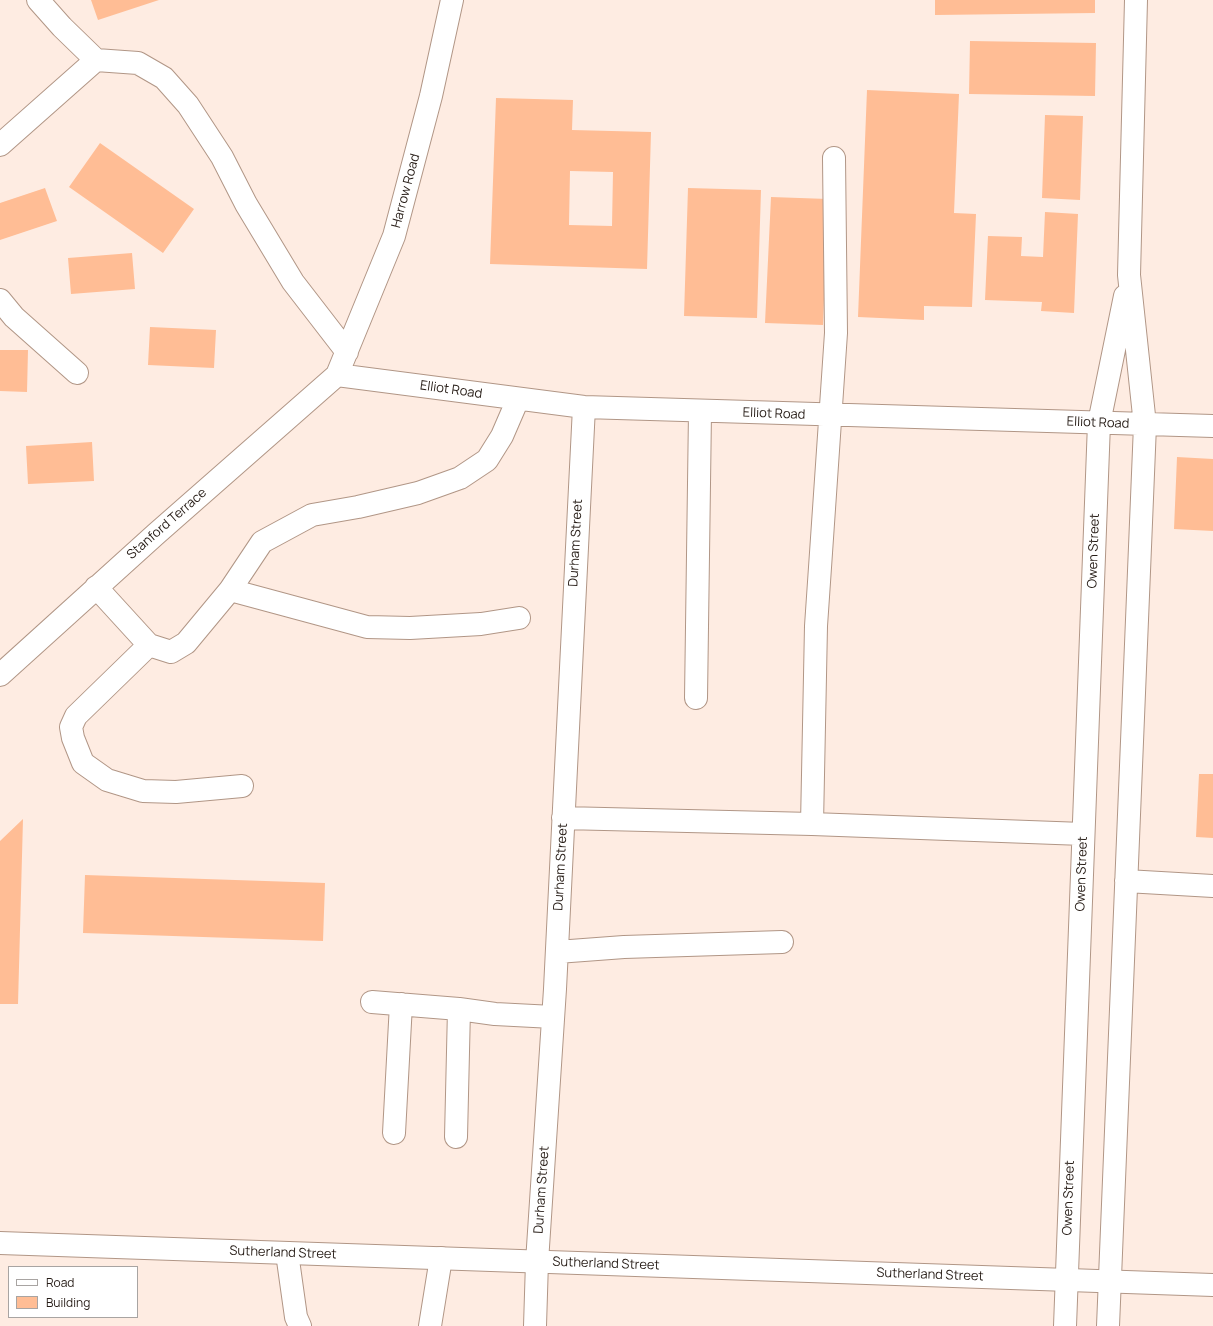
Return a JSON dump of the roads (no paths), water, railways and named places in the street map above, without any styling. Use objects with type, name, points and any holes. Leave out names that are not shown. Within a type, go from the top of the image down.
[{"type":"street","points":[[38,0],[62,27],[96,60],[138,63],[164,78],[188,105],[222,157],[246,204],[293,282],[347,352]]},
{"type":"street","name":"Harrow Road","points":[[337,375],[394,236],[431,96],[452,0]]},
{"type":"street","points":[[1108,1326],[1146,425],[1129,275],[1136,0]]},
{"type":"street","points":[[0,145],[96,60]]},
{"type":"street","points":[[812,824],[816,626],[836,333],[834,158]]},
{"type":"street","name":"Owen Street","points":[[1065,1326],[1099,423],[1129,275]]},
{"type":"street","points":[[0,300],[14,317],[77,373]]},
{"type":"street","name":"Elliot Road","points":[[337,375],[584,407],[830,416],[1213,426]]},
{"type":"street","name":"Stanford Terrace","points":[[0,675],[96,587],[337,375]]},
{"type":"street","points":[[96,587],[150,645],[171,652],[186,644],[230,590],[262,542],[285,528],[312,515],[358,507],[418,493],[460,478],[487,460],[502,436],[518,399]]},
{"type":"street","name":"Durham Street","points":[[535,1326],[537,1262],[557,952],[584,407]]},
{"type":"street","points":[[696,698],[700,412]]},
{"type":"street","points":[[230,590],[366,627],[410,628],[480,624],[519,618]]},
{"type":"street","points":[[150,645],[76,716],[71,727],[72,738],[83,764],[107,780],[143,791],[176,792],[242,786]]},
{"type":"street","points":[[563,818],[812,824],[1083,834]]},
{"type":"street","points":[[1126,880],[1213,886]]},
{"type":"street","points":[[557,952],[624,947],[782,942]]},
{"type":"street","points":[[372,1002],[459,1009],[495,1014],[553,1017]]},
{"type":"street","points":[[394,1133],[401,1004]]},
{"type":"street","points":[[456,1137],[459,1009]]},
{"type":"street","name":"Sutherland Street","points":[[0,1243],[1213,1285]]},
{"type":"street","points":[[287,1253],[296,1317],[300,1326]]},
{"type":"street","points":[[430,1326],[441,1258]]}]
